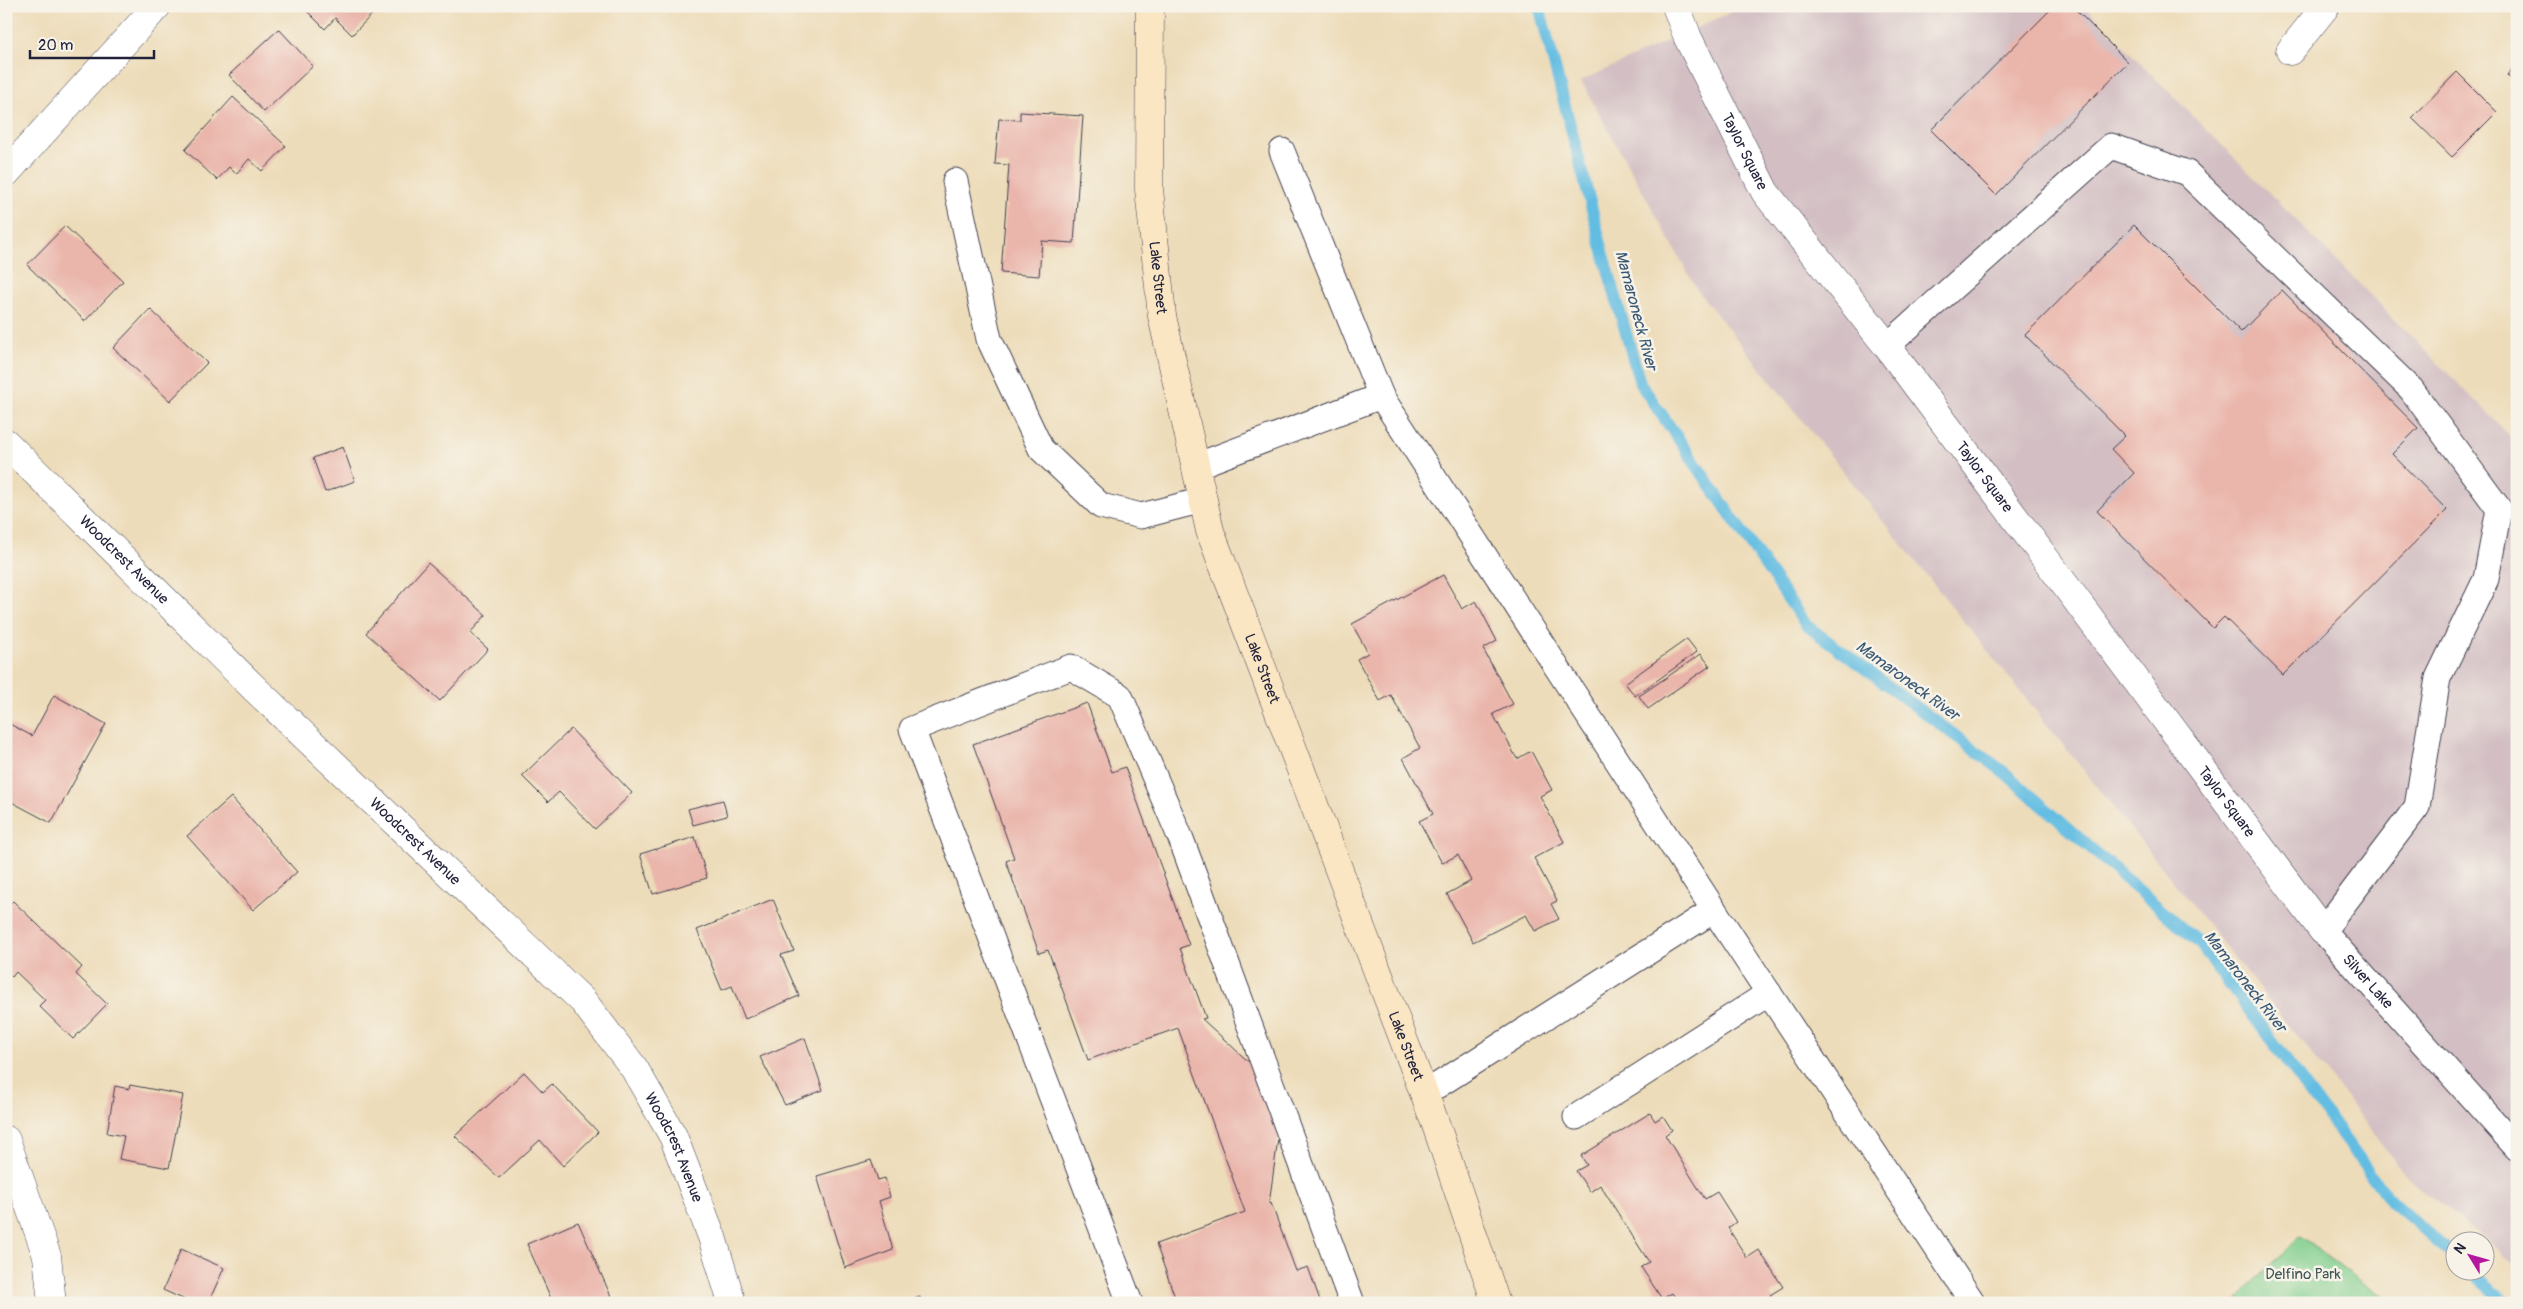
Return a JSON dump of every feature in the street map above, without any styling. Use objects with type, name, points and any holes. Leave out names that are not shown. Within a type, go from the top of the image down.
[{"type":"main road","name":"Lake Street","points":[[1150,6],[1149,189],[1162,316],[1210,532],[1424,1094],[1496,1303]]},
{"type":"street","points":[[6,173],[157,6]]},
{"type":"street","name":"Taylor Square","points":[[1676,6],[1688,38],[1765,192],[1887,346],[2323,931]]},
{"type":"street","points":[[2290,51],[2326,6]]},
{"type":"street","name":"Woodcrest Avenue","points":[[6,443],[254,688],[583,1000],[634,1068],[673,1136],[712,1237],[732,1303]]},
{"type":"street","points":[[6,1140],[47,1256],[52,1303]]},
{"type":"lane","points":[[1887,346],[2112,146],[2187,173],[2411,389],[2499,509],[2486,579],[2438,678],[2417,807],[2323,931]]},
{"type":"lane","points":[[1282,151],[1381,396],[1714,910],[1973,1303]]},
{"type":"lane","points":[[955,182],[989,339],[1041,449],[1101,506],[1141,516],[1203,500]]},
{"type":"lane","points":[[1196,466],[1381,396]]},
{"type":"lane","points":[[1130,1303],[912,729],[1071,668],[1120,696],[1181,839],[1352,1303]]},
{"type":"lane","points":[[1424,1094],[1714,910]]},
{"type":"lane","name":"Silver Lake","points":[[2323,931],[2447,1073],[2517,1148]]},
{"type":"lane","points":[[1576,1116],[1769,993]]},
{"type":"shaded area","points":[[1736,6],[2084,6],[2517,443],[2517,1265],[2496,1248],[2496,1232],[2476,1232],[2407,1177],[2324,1069],[1698,291],[1581,81],[1729,13]]},
{"type":"green space","name":"Delfino Park","points":[[2300,1236],[2390,1303],[2234,1303]]},
{"type":"building","points":[[302,6],[380,6],[352,35],[335,18],[325,29]]},
{"type":"building","points":[[2054,6],[2072,6],[2128,62],[1996,195],[1931,130]]},
{"type":"building","points":[[279,29],[313,66],[264,112],[229,75]]},
{"type":"building","points":[[2517,63],[2517,84],[2507,75]]},
{"type":"building","points":[[2457,72],[2497,112],[2452,157],[2412,118]]},
{"type":"building","points":[[233,97],[286,146],[262,171],[249,159],[236,174],[229,167],[217,180],[185,150]]},
{"type":"building","points":[[1020,112],[1083,116],[1074,243],[1042,241],[1039,276],[1001,273],[1009,165],[995,164],[999,119],[1020,120]]},
{"type":"building","points":[[2134,225],[2241,332],[2282,290],[2418,428],[2392,454],[2447,510],[2283,675],[2224,617],[2213,628],[2097,511],[2134,473],[2111,449],[2125,436],[2025,335]]},
{"type":"building","points":[[65,226],[123,281],[85,321],[27,265]]},
{"type":"building","points":[[150,309],[207,363],[170,401],[113,348]]},
{"type":"building","points":[[343,447],[355,481],[325,492],[313,458]]},
{"type":"building","points":[[428,563],[486,615],[470,633],[488,649],[440,701],[366,633]]},
{"type":"building","points":[[1443,575],[1462,609],[1476,601],[1497,641],[1483,649],[1513,704],[1493,714],[1517,759],[1531,751],[1552,790],[1540,796],[1564,842],[1534,858],[1557,901],[1551,904],[1559,919],[1535,931],[1526,915],[1473,942],[1447,894],[1471,881],[1458,855],[1442,863],[1419,821],[1433,814],[1403,758],[1420,748],[1391,695],[1380,701],[1357,659],[1368,653],[1352,624]]},
{"type":"building","points":[[1687,639],[1697,652],[1635,696],[1625,683]]},
{"type":"building","points":[[1701,654],[1710,666],[1648,709],[1639,696]]},
{"type":"building","points":[[54,695],[106,724],[51,823],[6,799],[6,786],[9,781],[6,780],[6,722],[32,736]]},
{"type":"building","points":[[1087,703],[1112,772],[1125,767],[1189,945],[1180,948],[1206,1018],[1202,1019],[1262,1074],[1280,1124],[1269,1204],[1271,1203],[1296,1271],[1308,1267],[1321,1303],[1177,1303],[1156,1244],[1245,1212],[1178,1028],[1088,1060],[1048,950],[1039,953],[1006,861],[1014,858],[973,744]]},
{"type":"building","points":[[571,729],[632,793],[595,829],[559,792],[548,802],[522,776]]},
{"type":"building","points":[[231,797],[297,872],[253,910],[187,836]]},
{"type":"building","points":[[723,800],[727,816],[693,825],[688,809]]},
{"type":"building","points":[[695,837],[707,878],[653,894],[640,854]]},
{"type":"building","points":[[773,899],[794,951],[781,955],[799,996],[745,1019],[732,986],[722,990],[697,930]]},
{"type":"building","points":[[13,901],[82,967],[76,974],[107,1004],[73,1039],[39,1006],[45,1000],[16,972],[12,977],[6,971],[6,907]]},
{"type":"building","points":[[805,1038],[823,1090],[785,1105],[760,1057]]},
{"type":"building","points":[[524,1072],[543,1092],[552,1084],[598,1132],[563,1166],[540,1140],[499,1178],[455,1136]]},
{"type":"building","points":[[130,1085],[183,1095],[169,1168],[119,1159],[124,1136],[107,1133],[115,1086],[129,1089]]},
{"type":"building","points":[[1650,1113],[1655,1121],[1663,1116],[1672,1130],[1665,1135],[1705,1199],[1717,1192],[1736,1222],[1728,1228],[1747,1258],[1759,1250],[1783,1287],[1770,1295],[1775,1303],[1679,1303],[1672,1293],[1662,1299],[1641,1267],[1649,1262],[1600,1185],[1590,1192],[1576,1171],[1587,1165],[1581,1156]]},
{"type":"building","points":[[871,1160],[878,1180],[885,1178],[890,1197],[879,1201],[893,1250],[845,1268],[817,1176]]},
{"type":"building","points":[[578,1222],[614,1303],[553,1303],[527,1244]]},
{"type":"building","points":[[181,1249],[224,1268],[208,1303],[192,1303],[163,1290]]},
{"type":"building","points":[[920,1297],[922,1303],[903,1303],[903,1302]]},
{"type":"waterway","name":"Mamaroneck River","points":[[1539,6],[1602,248],[1640,383],[1806,625],[2004,772],[2200,944],[2389,1199],[2446,1248]]},
{"type":"waterway","name":"Mamaroneck River","points":[[2483,1282],[2507,1303]]}]
